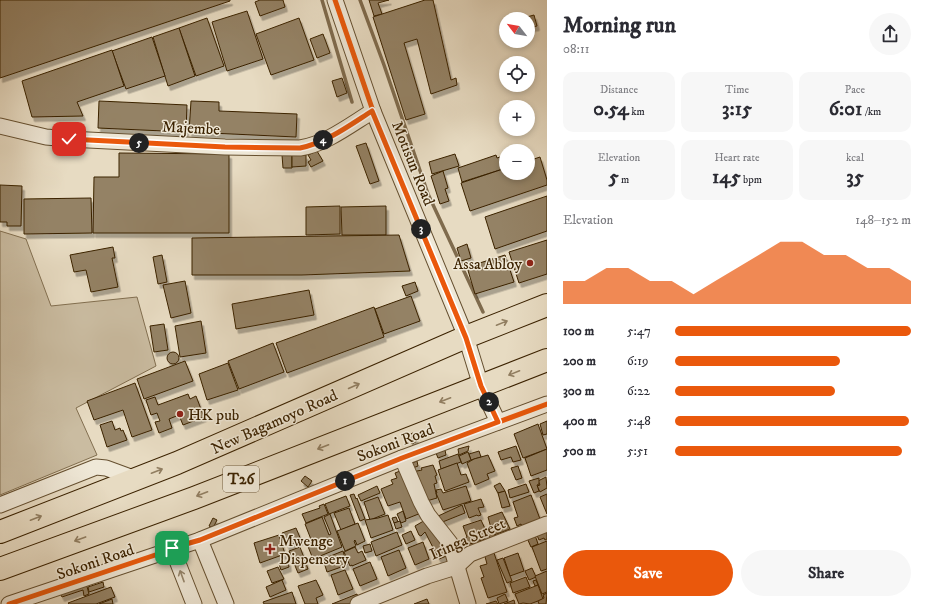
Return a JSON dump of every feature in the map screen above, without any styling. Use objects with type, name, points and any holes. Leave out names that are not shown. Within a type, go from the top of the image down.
[{"type":"highway","name":"New Bagamoyo Road","points":[[0,532],[177,463],[466,338],[547,305]]},
{"type":"highway","name":"T26","points":[[0,569],[194,498],[547,360]]},
{"type":"street","name":"Motisun Road","points":[[335,0],[372,111],[466,338],[481,386],[498,422]]},
{"type":"street","name":"Majembe","points":[[0,126],[46,137],[69,139],[233,147],[300,148],[312,146],[324,140],[372,111]]},
{"type":"street","name":"Sokoni Road","points":[[14,603],[172,548],[200,540],[402,458],[547,404]]},
{"type":"street","points":[[402,458],[420,502],[428,515],[450,543],[468,604]]},
{"type":"street","points":[[0,505],[96,467],[106,468],[136,479]]},
{"type":"street","name":"Iringa Street","points":[[358,604],[427,576],[456,567],[470,554],[547,524]]},
{"type":"street","points":[[200,540],[226,604]]},
{"type":"street","points":[[172,548],[194,604]]},
{"type":"shaded area","points":[[0,231],[26,239],[51,306],[137,297],[156,366],[76,408],[97,455],[0,495]]},
{"type":"building","points":[[0,0],[230,0],[230,1],[0,78]]},
{"type":"building","points":[[260,0],[283,0],[285,7],[260,16],[255,2]]},
{"type":"building","points":[[369,0],[389,0],[378,3],[382,14],[374,16]]},
{"type":"building","points":[[425,0],[433,0],[451,80],[456,78],[457,85],[431,94],[417,39],[404,43],[425,114],[406,120],[373,17]]},
{"type":"building","points":[[247,11],[263,59],[227,71],[212,22]]},
{"type":"building","points":[[207,18],[224,66],[196,76],[179,28]]},
{"type":"building","points":[[299,18],[314,60],[271,75],[256,34]]},
{"type":"building","points":[[179,28],[195,76],[168,86],[153,37]]},
{"type":"building","points":[[323,34],[330,53],[317,58],[310,39]]},
{"type":"building","points":[[152,37],[165,76],[126,89],[112,51]]},
{"type":"building","points":[[112,50],[124,86],[77,102],[83,116],[32,117],[22,81]]},
{"type":"building","points":[[342,78],[347,93],[337,97],[332,81]]},
{"type":"building","points":[[99,101],[187,105],[186,132],[98,128]]},
{"type":"building","points":[[191,101],[219,102],[219,111],[297,114],[296,137],[189,132]]},
{"type":"building","points":[[366,143],[379,181],[370,184],[356,146]]},
{"type":"building","points":[[317,151],[323,161],[311,167],[308,162],[311,160],[308,155]]},
{"type":"building","points":[[119,153],[229,154],[229,233],[93,233],[94,177],[119,177]]},
{"type":"building","points":[[292,154],[292,168],[283,168],[282,155]]},
{"type":"building","points":[[455,154],[459,166],[432,174],[429,162]]},
{"type":"building","points":[[292,155],[306,155],[306,166],[292,167]]},
{"type":"building","points":[[496,155],[497,158],[499,157],[499,170],[462,182],[458,168]]},
{"type":"building","points":[[540,157],[547,180],[547,185],[470,211],[461,183],[499,170],[499,180],[535,180],[535,159]]},
{"type":"building","points":[[443,171],[448,188],[445,189],[449,201],[440,204],[431,176]]},
{"type":"building","points":[[0,185],[22,186],[21,226],[7,226],[7,222],[0,222]]},
{"type":"building","points":[[547,196],[547,231],[495,249],[485,217]]},
{"type":"building","points":[[91,198],[92,233],[24,234],[24,199]]},
{"type":"building","points":[[340,206],[340,234],[306,235],[306,207]]},
{"type":"building","points":[[386,206],[386,235],[342,235],[341,207]]},
{"type":"building","points":[[399,235],[410,271],[302,275],[192,275],[192,238]]},
{"type":"building","name":"Assa Abloy","points":[[547,240],[547,274],[519,283],[509,252]]},
{"type":"building","points":[[467,244],[471,258],[461,261],[457,248]]},
{"type":"building","points":[[113,247],[115,258],[112,258],[118,287],[91,292],[86,270],[74,272],[70,255]]},
{"type":"building","points":[[162,255],[167,282],[158,284],[153,257]]},
{"type":"building","points":[[505,255],[514,282],[475,294],[467,267]]},
{"type":"building","points":[[185,281],[191,313],[171,318],[163,285]]},
{"type":"building","points":[[415,282],[418,291],[406,296],[402,286]]},
{"type":"building","points":[[309,290],[314,315],[236,329],[232,304]]},
{"type":"building","points":[[411,296],[420,321],[384,334],[375,309]]},
{"type":"building","points":[[374,307],[384,337],[287,373],[276,343]]},
{"type":"building","points":[[201,321],[206,353],[180,357],[175,326]]},
{"type":"building","points":[[164,324],[168,350],[154,352],[150,326]]},
{"type":"building","points":[[273,343],[284,372],[239,389],[228,361]]},
{"type":"building","points":[[173,352],[177,354],[179,358],[177,362],[173,364],[169,362],[167,358],[169,354]]},
{"type":"building","points":[[185,361],[193,381],[144,399],[137,379]]},
{"type":"building","points":[[228,363],[238,390],[207,400],[199,374]]},
{"type":"building","points":[[135,383],[152,430],[132,437],[123,410],[94,420],[87,401]]},
{"type":"building","name":"HK pub","points":[[188,394],[190,399],[196,396],[204,417],[183,425],[179,415],[169,419],[172,428],[159,433],[155,422],[160,421],[157,413],[151,415],[146,400],[155,397],[158,405]]},
{"type":"building","points":[[112,421],[115,430],[120,428],[121,431],[123,430],[127,440],[107,447],[100,425]]},
{"type":"building","points":[[547,421],[547,434],[543,435],[540,424]]},
{"type":"building","points":[[538,424],[547,449],[523,458],[514,434]]},
{"type":"building","points":[[413,433],[417,441],[412,444],[408,435]]},
{"type":"building","points":[[469,446],[468,451],[459,455],[458,449]]},
{"type":"building","points":[[516,446],[521,460],[513,462],[511,457],[501,460],[498,452]]},
{"type":"building","points":[[547,449],[547,470],[531,476],[525,458]]},
{"type":"building","points":[[445,450],[446,455],[438,458],[436,453]]},
{"type":"building","points":[[479,451],[481,457],[471,460],[469,454]]},
{"type":"building","points":[[468,452],[471,460],[462,464],[459,456]]},
{"type":"building","points":[[458,454],[461,462],[441,469],[439,461]]},
{"type":"building","points":[[488,455],[495,471],[487,474],[489,479],[475,485],[467,463],[474,459]]},
{"type":"building","points":[[417,461],[418,466],[413,468],[412,463]]},
{"type":"building","points":[[457,463],[461,475],[466,474],[469,482],[445,491],[438,470]]},
{"type":"building","points":[[433,465],[437,475],[435,476],[437,483],[434,484],[437,498],[423,502],[412,472],[422,470],[421,468]]},
{"type":"building","points":[[518,466],[522,478],[516,480],[511,468]]},
{"type":"building","points":[[405,469],[421,513],[406,519],[400,502],[388,506],[381,489],[393,484],[391,480],[397,478],[395,473]]},
{"type":"building","points":[[305,476],[312,481],[308,487],[301,481]]},
{"type":"building","points":[[546,477],[547,488],[540,492],[537,486],[540,485],[538,481]]},
{"type":"building","points":[[539,478],[539,484],[537,485],[539,491],[534,493],[529,481]]},
{"type":"building","points":[[500,483],[505,491],[498,493],[494,486]]},
{"type":"building","points":[[526,484],[529,492],[510,498],[508,490]]},
{"type":"building","points":[[377,486],[380,493],[361,501],[358,495]]},
{"type":"building","points":[[466,486],[471,501],[443,510],[436,490],[441,489],[443,493]]},
{"type":"building","points":[[505,491],[510,506],[502,508],[498,493]]},
{"type":"building","points":[[354,494],[365,519],[360,521],[350,495]]},
{"type":"building","points":[[547,494],[547,514],[540,497]]},
{"type":"building","points":[[531,495],[540,519],[522,526],[521,524],[517,526],[514,518],[518,517],[513,502]]},
{"type":"building","points":[[346,496],[350,506],[329,514],[325,504]]},
{"type":"building","points":[[378,497],[385,514],[370,520],[364,502]]},
{"type":"building","points":[[481,499],[484,507],[478,508],[481,515],[469,518],[464,504]]},
{"type":"building","points":[[324,504],[328,514],[306,523],[302,514],[320,508],[319,506]]},
{"type":"building","points":[[462,505],[465,513],[440,523],[436,517]]},
{"type":"building","points":[[349,508],[355,524],[341,530],[334,513]]},
{"type":"building","points":[[403,511],[406,521],[401,523],[397,514]]},
{"type":"building","points":[[502,512],[510,529],[494,535],[495,537],[490,539],[487,529],[491,528],[488,517]]},
{"type":"building","points":[[330,514],[342,547],[313,559],[307,544],[312,542],[305,524],[322,517],[329,535],[331,534],[324,517]]},
{"type":"building","points":[[388,515],[393,530],[371,538],[365,520]]},
{"type":"building","points":[[396,517],[398,522],[394,523],[392,518]]},
{"type":"building","points":[[213,518],[217,520],[213,528],[209,526]]},
{"type":"building","points":[[427,519],[441,542],[441,545],[443,543],[449,555],[439,559],[425,532],[421,536],[419,535],[415,526]]},
{"type":"building","points":[[481,520],[487,533],[484,534],[485,539],[467,545],[465,538],[467,537],[463,526]]},
{"type":"building","points":[[400,521],[402,527],[396,529],[394,523]]},
{"type":"building","points":[[358,523],[365,541],[357,545],[355,540],[356,546],[345,551],[337,531]]},
{"type":"building","points":[[296,528],[301,540],[287,546],[282,533]]},
{"type":"building","points":[[411,531],[415,540],[406,544],[402,535]]},
{"type":"building","points":[[547,531],[547,539],[545,540],[544,538],[539,540],[536,533]]},
{"type":"building","points":[[397,532],[402,545],[376,556],[371,542]]},
{"type":"building","points":[[279,535],[285,554],[260,563],[254,543]]},
{"type":"building","points":[[535,535],[538,544],[531,547],[527,538]]},
{"type":"building","points":[[547,541],[547,569],[541,571],[532,547]]},
{"type":"building","points":[[423,542],[429,559],[415,565],[408,548]]},
{"type":"building","points":[[370,544],[372,551],[365,553],[363,546]]},
{"type":"building","points":[[300,547],[308,569],[298,573],[289,551]]},
{"type":"building","points":[[355,547],[358,553],[362,551],[366,560],[350,566],[344,552]]},
{"type":"building","points":[[399,550],[406,568],[388,576],[381,557]]},
{"type":"building","points":[[493,550],[507,592],[488,598],[481,578],[484,577],[480,566],[487,564],[484,553]]},
{"type":"building","points":[[343,551],[347,565],[327,572],[323,559]]},
{"type":"building","points":[[518,553],[524,571],[510,576],[504,558]]},
{"type":"building","points":[[503,558],[512,581],[507,583],[497,560]]},
{"type":"building","points":[[288,561],[289,567],[281,570],[279,564]]},
{"type":"building","points":[[370,562],[377,579],[360,586],[353,569]]},
{"type":"building","points":[[278,567],[284,579],[272,583],[267,571]]},
{"type":"building","points":[[532,568],[536,577],[529,580],[525,571]]},
{"type":"building","points":[[345,570],[353,589],[338,595],[331,575]]},
{"type":"building","points":[[547,571],[547,592],[542,594],[535,576]]},
{"type":"building","points":[[526,577],[530,587],[513,593],[510,583]]},
{"type":"building","points":[[282,580],[286,590],[270,597],[266,587]]},
{"type":"building","points":[[316,580],[323,595],[316,598],[318,604],[305,604],[298,586]]},
{"type":"building","points":[[536,580],[538,585],[535,586],[533,581]]},
{"type":"building","points":[[103,582],[104,587],[89,592],[88,587]]},
{"type":"building","points":[[86,583],[89,594],[84,596],[83,590],[62,597],[60,593]]},
{"type":"building","points":[[538,585],[543,599],[530,604],[519,604],[515,594]]},
{"type":"building","points":[[111,587],[115,597],[96,604],[68,603]]},
{"type":"building","points":[[292,592],[296,604],[264,604],[263,602]]},
{"type":"building","points":[[547,593],[546,604],[539,604],[538,601],[544,598],[543,595]]},
{"type":"building","points":[[357,594],[359,601],[351,604],[332,604]]},
{"type":"building","points":[[505,594],[508,601],[499,604],[497,598]]},
{"type":"building","points":[[112,599],[113,604],[99,604]]},
{"type":"building","points":[[427,599],[429,604],[414,604]]},
{"type":"building","points":[[514,600],[515,604],[504,604]]},
{"type":"building","points":[[496,601],[498,604],[486,604]]},
{"type":"waterway","points":[[322,0],[352,102]]},
{"type":"waterway","points":[[360,0],[428,194],[483,312]]},
{"type":"cycle path","points":[[335,0],[373,111],[466,337],[481,386],[498,422]]},
{"type":"cycle path","points":[[9,604],[200,540],[402,458],[547,404]]},
{"type":"place","name":"Assa Abloy","points":[[530,263]]},
{"type":"place","name":"HK pub","points":[[180,414]]},
{"type":"place","name":"Mwenge Dispensery","points":[[270,549]]},
{"type":"route","points":[[69,139],[225,147],[300,148],[312,146],[324,140],[372,111],[466,338],[481,386],[498,422],[402,458],[200,540],[172,548]]}]
